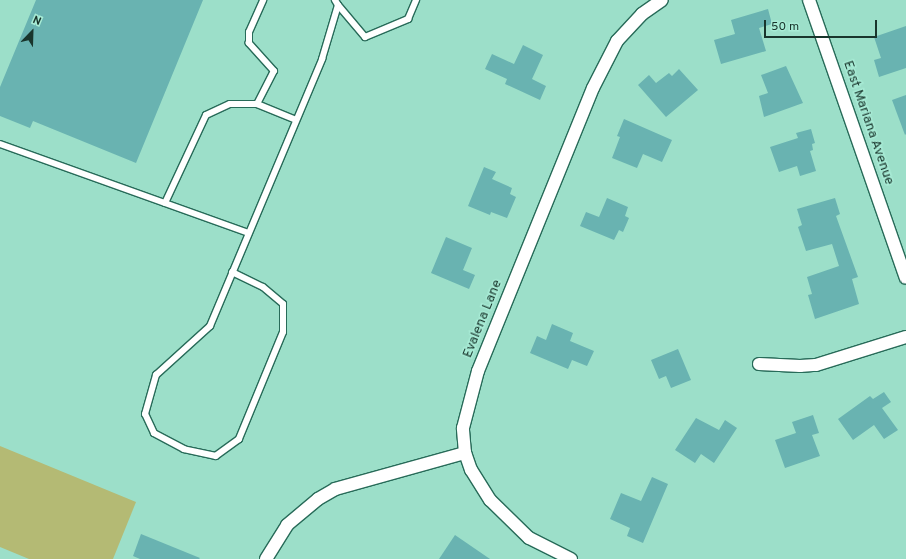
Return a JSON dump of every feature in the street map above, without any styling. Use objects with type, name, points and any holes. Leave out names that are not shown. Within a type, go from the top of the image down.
[{"type":"street","name":"Evalena Lane","points":[[465,453],[463,428],[478,371],[593,88],[618,41],[642,14],[662,0]]},
{"type":"street","name":"East Mariana Avenue","points":[[809,0],[906,278]]},
{"type":"street","points":[[759,364],[787,366],[816,365],[906,337]]},
{"type":"street","points":[[266,559],[287,525],[307,507],[335,489],[465,453],[474,475],[502,514],[529,538],[572,559]]},
{"type":"lane","points":[[257,104],[274,71],[249,43],[249,32],[263,0]]},
{"type":"lane","points":[[337,3],[365,37],[408,19],[416,0]]},
{"type":"lane","points":[[232,272],[263,287],[283,304],[284,332],[239,439],[216,456],[184,449],[154,433],[144,414],[156,374],[210,326],[232,272],[248,233],[322,59],[337,3]]},
{"type":"lane","points":[[165,203],[206,115],[230,104],[257,104],[296,120]]},
{"type":"lane","points":[[0,144],[248,233]]},
{"type":"green space","points":[[0,446],[136,502],[113,559],[29,559],[0,547]]},
{"type":"building","points":[[36,0],[203,0],[136,163],[33,121],[30,128],[0,116],[0,87]]},
{"type":"building","points":[[768,9],[772,24],[759,28],[766,51],[721,64],[714,40],[735,34],[731,20]]},
{"type":"building","points":[[906,26],[906,68],[879,77],[874,60],[881,58],[874,37]]},
{"type":"building","points":[[523,45],[543,55],[532,79],[546,86],[540,100],[505,84],[507,79],[485,69],[492,54],[514,64]]},
{"type":"building","points":[[786,66],[803,103],[764,117],[759,96],[768,93],[761,75]]},
{"type":"building","points":[[679,69],[698,90],[666,117],[638,85],[649,75],[656,83],[669,73],[672,76]]},
{"type":"building","points":[[906,95],[906,134],[905,135],[892,100]]},
{"type":"building","points":[[624,119],[672,140],[662,162],[643,154],[637,168],[612,158],[620,137],[617,136]]},
{"type":"building","points":[[811,129],[815,143],[812,144],[813,150],[810,151],[816,171],[800,176],[797,166],[779,172],[770,147],[798,138],[796,133]]},
{"type":"building","points":[[484,167],[496,172],[492,179],[512,188],[510,194],[516,197],[507,218],[491,212],[490,215],[468,206]]},
{"type":"building","points":[[607,198],[628,207],[625,216],[629,218],[623,232],[619,230],[614,240],[580,226],[586,212],[599,217]]},
{"type":"building","points":[[835,198],[840,214],[836,216],[858,277],[852,279],[859,304],[815,319],[808,295],[812,294],[807,277],[839,266],[832,244],[806,251],[798,227],[802,225],[797,209]]},
{"type":"building","points":[[446,237],[472,248],[463,270],[475,275],[469,289],[431,273]]},
{"type":"building","points":[[552,324],[573,333],[570,341],[594,351],[587,366],[572,360],[568,369],[530,353],[537,336],[546,340]]},
{"type":"building","points":[[678,349],[691,380],[671,388],[666,376],[659,379],[651,360]]},
{"type":"building","points":[[884,392],[891,402],[882,408],[898,430],[884,439],[874,425],[853,440],[838,419],[870,396],[873,399]]},
{"type":"building","points":[[813,415],[819,433],[812,435],[820,456],[785,468],[775,440],[796,433],[792,422]]},
{"type":"building","points":[[696,418],[719,430],[725,420],[737,428],[714,463],[701,454],[695,463],[675,450]]},
{"type":"building","points":[[652,477],[668,484],[643,543],[627,536],[630,528],[610,519],[621,493],[641,501]]},
{"type":"building","points":[[141,534],[200,558],[140,559],[133,556]]},
{"type":"building","points":[[455,535],[490,559],[439,559]]}]
